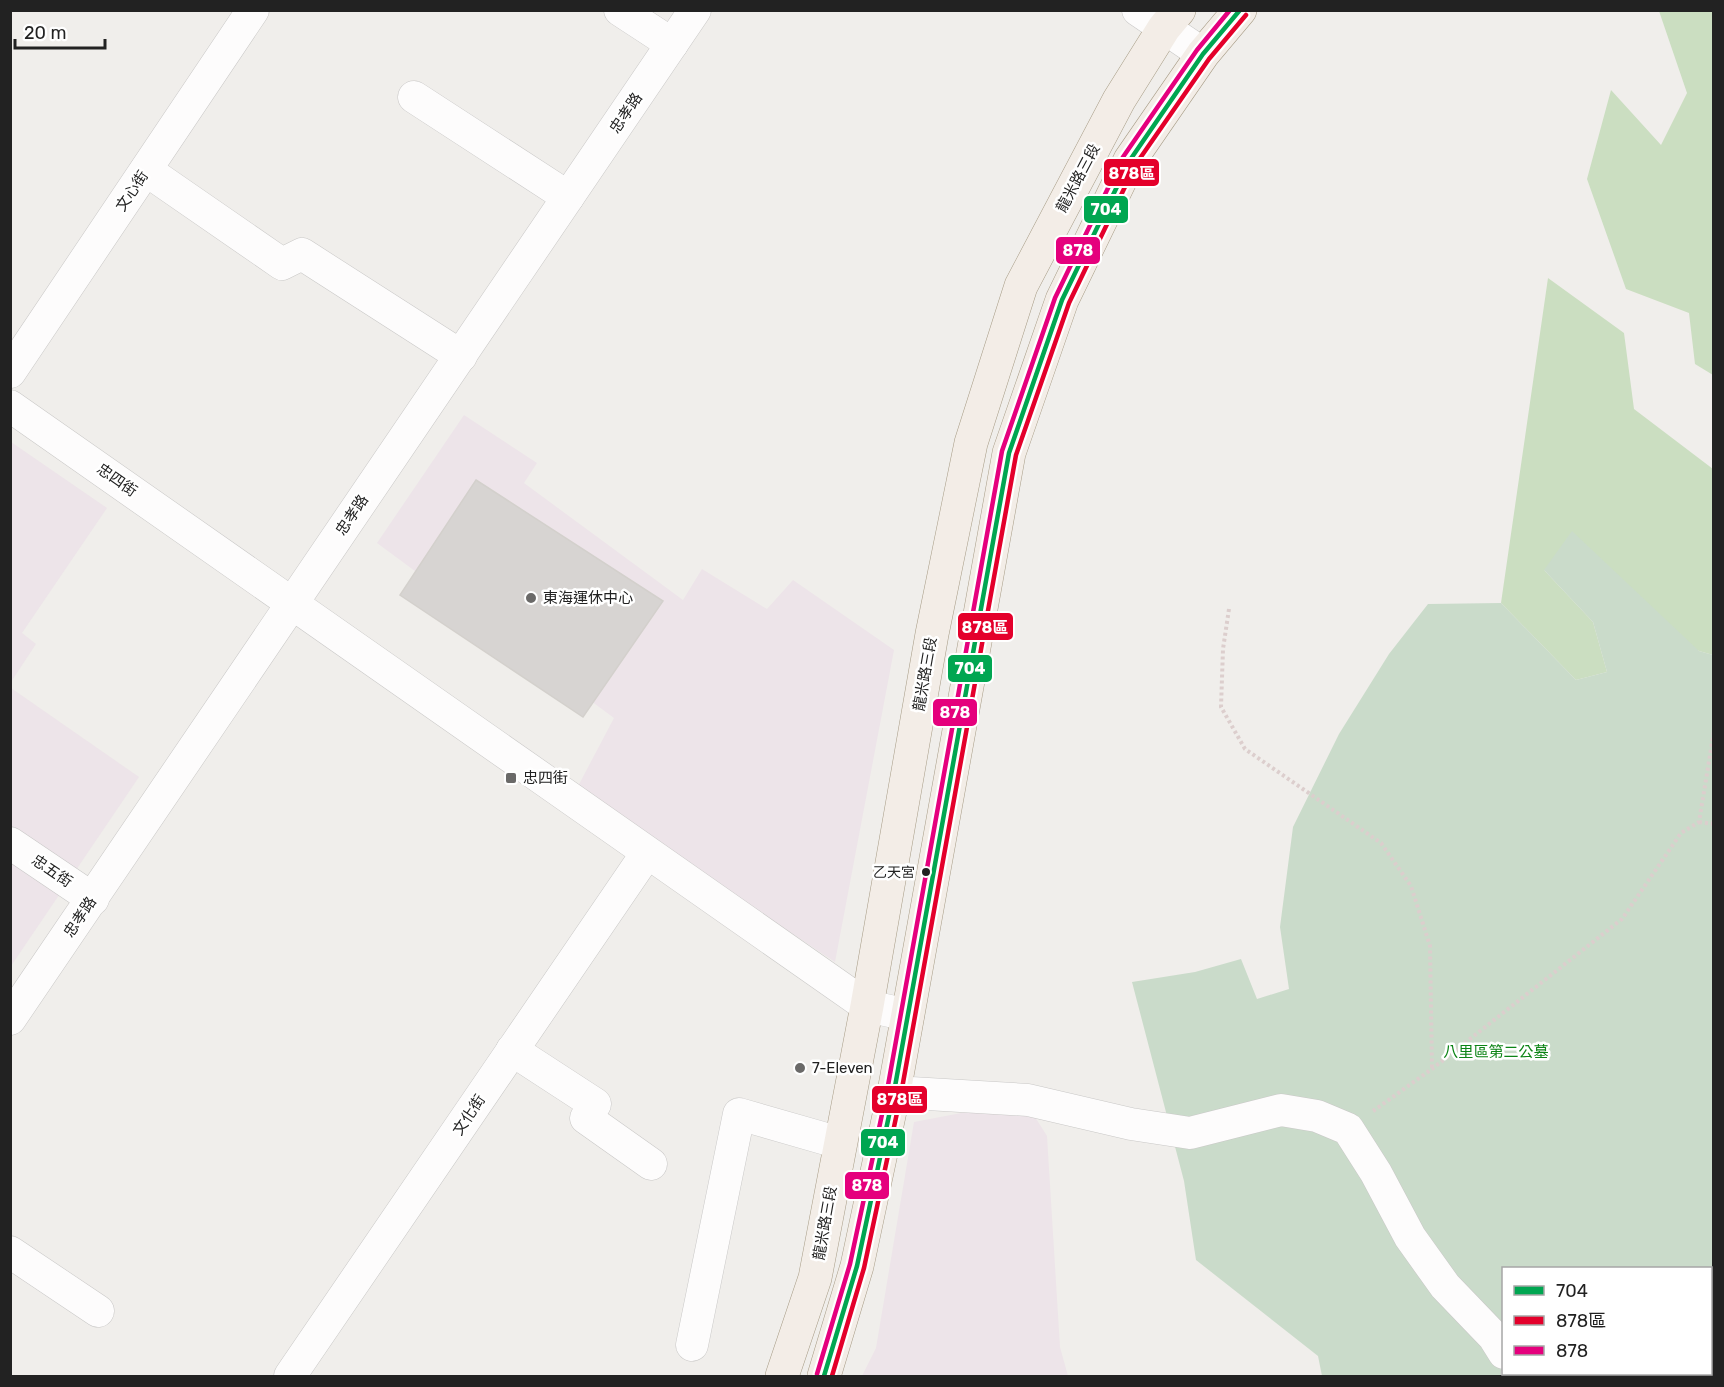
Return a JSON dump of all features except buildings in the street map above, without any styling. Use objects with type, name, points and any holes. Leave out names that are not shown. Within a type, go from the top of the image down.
[{"type":"main road","points":[[824,1377],[857,1266],[894,1092],[1009,453],[1062,300],[1130,160],[1203,54],[1239,10]]},
{"type":"main road","name":"龍米路三段","points":[[782,1377],[815,1278],[867,1006],[932,634],[971,442],[1021,286],[1119,100],[1160,16]]},
{"type":"street","name":"文心街","points":[[10,372],[253,10]]},
{"type":"street","points":[[621,10],[672,44]]},
{"type":"street","name":"忠孝路","points":[[10,1019],[695,10]]},
{"type":"street","points":[[1160,16],[1203,54]]},
{"type":"street","points":[[414,97],[568,197]]},
{"type":"street","points":[[146,170],[282,264],[302,254],[460,356]]},
{"type":"street","name":"忠四街","points":[[10,406],[867,1006],[908,1016]]},
{"type":"street","name":"忠五街","points":[[10,843],[93,899]]},
{"type":"street","name":"文化街","points":[[290,1377],[648,853]]},
{"type":"street","points":[[512,1050],[595,1104],[586,1118],[651,1164]]},
{"type":"street","points":[[894,1092],[1028,1100],[1131,1124],[1190,1133],[1281,1110],[1317,1116],[1348,1129],[1376,1173],[1410,1237],[1445,1286],[1494,1337],[1502,1351]]},
{"type":"street","points":[[692,1345],[739,1114],[840,1143]]},
{"type":"street","points":[[10,1252],[98,1311]]},
{"type":"path","points":[[1228,609],[1222,649],[1221,707],[1245,749],[1381,843],[1411,886],[1430,946],[1432,1069]]},
{"type":"path","points":[[1700,822],[1713,731]]},
{"type":"path","points":[[1348,1129],[1432,1069],[1622,919],[1681,833],[1700,822],[1713,824]]},
{"type":"shaded area","points":[[464,415],[537,463],[524,483],[683,600],[702,569],[767,609],[793,580],[894,650],[835,962],[576,790],[614,718],[377,543]]},
{"type":"shaded area","points":[[11,442],[107,508],[22,633],[36,644],[11,682]]},
{"type":"shaded area","points":[[11,688],[139,777],[11,966]]},
{"type":"shaded area","points":[[1025,1101],[1047,1136],[1060,1347],[1068,1376],[862,1376],[876,1348],[914,1122]]},
{"type":"green space","points":[[1659,11],[1713,11],[1713,375],[1695,364],[1689,313],[1626,289],[1587,179],[1611,90],[1661,145],[1687,93]]},
{"type":"green space","points":[[1548,278],[1624,333],[1634,409],[1713,469],[1713,655],[1699,651],[1544,570],[1593,622],[1607,672],[1576,680],[1501,603]]},
{"type":"green space","name":"八里區第二公墓","points":[[1572,531],[1699,651],[1713,655],[1713,1376],[1322,1376],[1318,1356],[1196,1260],[1184,1181],[1132,982],[1195,972],[1241,959],[1257,999],[1289,989],[1280,927],[1293,827],[1339,734],[1389,654],[1428,604],[1501,603],[1576,680],[1607,672],[1593,622],[1544,570]]},
{"type":"transit line","name":"878","points":[[817,1374],[850,1264],[887,1091],[1002,451],[1055,298],[1123,157],[1197,50],[1230,10]]},
{"type":"transit line","name":"704","points":[[824,1376],[857,1266],[894,1092],[1009,453],[1062,300],[1130,160],[1203,54],[1240,10]]},
{"type":"transit line","name":"878區","points":[[832,1376],[864,1268],[901,1094],[1016,455],[1069,303],[1136,164],[1209,59],[1246,15]]},
{"type":"place","name":"東海運休中心","points":[[531,598]]},
{"type":"place","name":"忠四街","points":[[511,778]]},
{"type":"place","name":"乙天宮","points":[[926,872]]},
{"type":"place","name":"7-Eleven","points":[[800,1068]]}]
